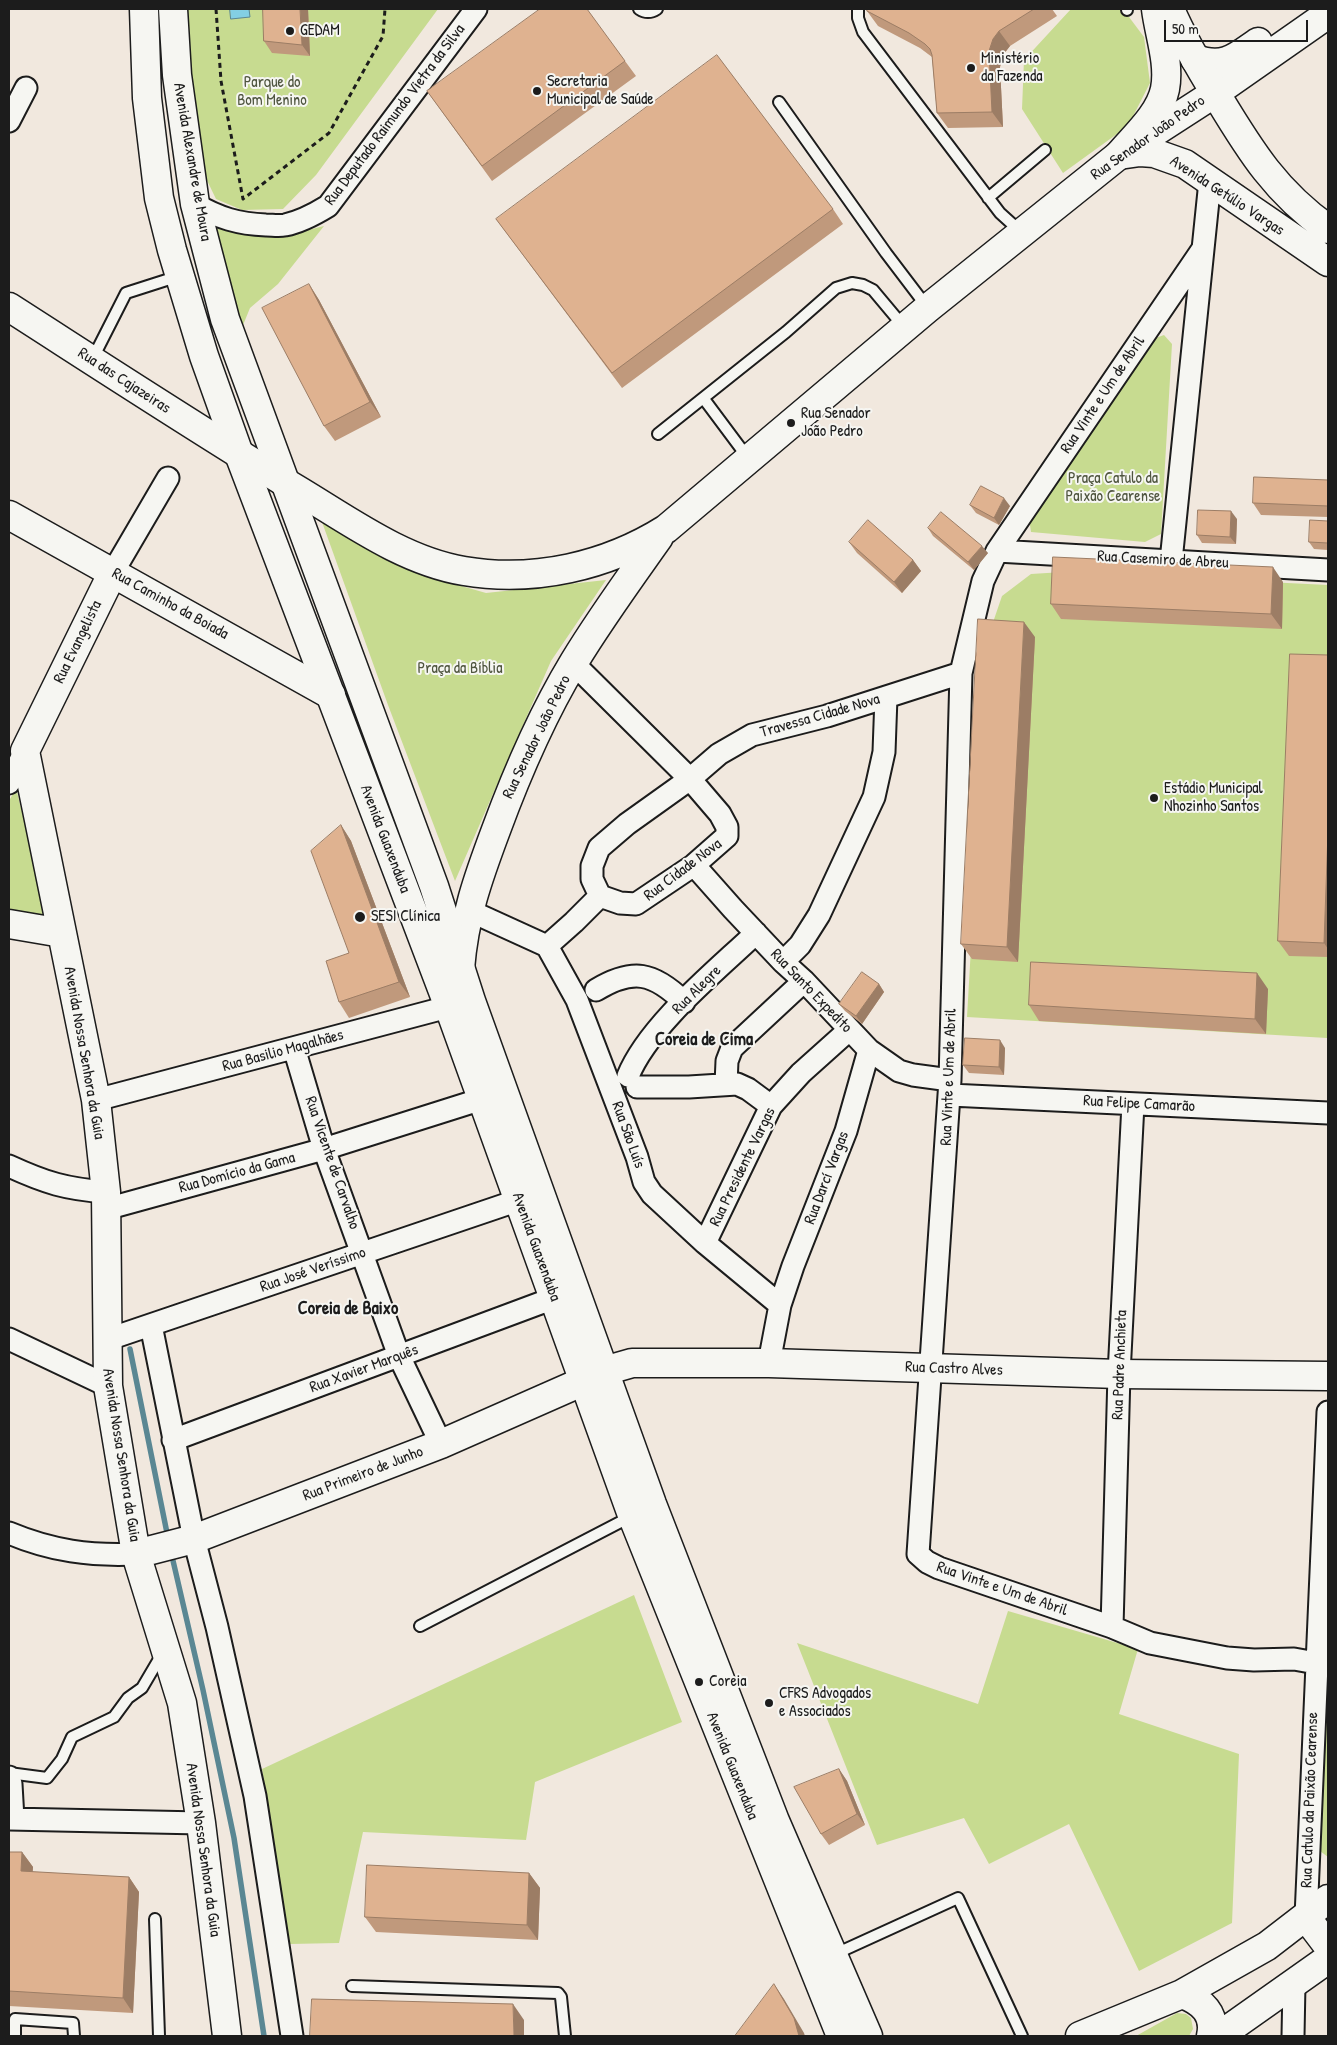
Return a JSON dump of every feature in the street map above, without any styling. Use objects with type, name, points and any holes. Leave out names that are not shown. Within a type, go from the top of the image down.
[{"type":"main road","name":"Avenida Alexandre de Moura","points":[[144,9],[147,98],[160,198],[180,276],[204,356],[239,454]]},
{"type":"main road","name":"Avenida Alexandre de Moura","points":[[173,9],[177,75],[195,204],[225,319],[284,482]]},
{"type":"main road","points":[[1119,155],[1146,123],[1159,104],[1164,90],[1166,71],[1156,9]]},
{"type":"main road","name":"Avenida Getúlio Vargas","points":[[1170,9],[1194,59],[1268,175],[1289,197],[1328,228]]},
{"type":"main road","points":[[1194,59],[1212,64],[1231,61],[1307,9]]},
{"type":"main road","name":"Rua Senador João Pedro","points":[[239,454],[370,534],[405,552],[462,571],[488,575],[534,574],[575,568],[600,561],[643,543],[666,529],[928,308],[1119,155],[1215,93],[1328,14]]},
{"type":"main road","name":"Avenida Getúlio Vargas","points":[[1119,155],[1140,152],[1165,156],[1185,164],[1328,262]]},
{"type":"main road","name":"Rua das Cajazeiras","points":[[9,307],[239,454]]},
{"type":"main road","points":[[239,454],[252,442],[257,434],[260,426],[260,416]]},
{"type":"main road","name":"Avenida Guaxenduba","points":[[239,454],[331,695],[460,1004],[642,1510],[841,2036]]},
{"type":"main road","name":"Avenida Guaxenduba","points":[[284,482],[434,886],[460,969],[460,1004],[482,1099],[554,1298],[594,1376]]},
{"type":"main road","name":"Rua Caminho da Boiada","points":[[9,515],[331,695],[346,698],[355,704],[361,712],[414,856],[434,886]]},
{"type":"main road","name":"Rua Senador João Pedro","points":[[460,969],[468,910],[509,796],[542,720],[573,663],[618,593],[666,529]]},
{"type":"main road","name":"Rua Evangelista","points":[[25,751],[113,572]]},
{"type":"main road","name":"Avenida Nossa Senhora da Guia","points":[[25,751],[96,1100],[106,1200],[106,1340],[108,1386],[165,1648],[182,1703],[201,1823],[227,2036]]},
{"type":"main road","points":[[9,924],[62,933]]},
{"type":"main road","name":"Rua Castro Alves","points":[[594,1376],[632,1363],[768,1363],[1119,1374],[1328,1376]]},
{"type":"main road","name":"Rua Primeiro de Junho","points":[[144,1552],[188,1541],[441,1444],[594,1376]]},
{"type":"main road","name":"Avenida Guaxenduba","points":[[642,1510],[868,2036]]},
{"type":"main road","points":[[1080,2036],[1182,1994],[1267,1946],[1328,1899]]},
{"type":"main road","points":[[1306,1917],[1328,1946]]},
{"type":"main road","points":[[1219,2036],[1328,1959]]},
{"type":"main road","points":[[1182,1994],[1200,2002],[1210,2013],[1213,2027],[1211,2036]]},
{"type":"street","name":"Rua Deputado Raimundo Vietra da Silva","points":[[195,204],[220,217],[250,225],[284,225],[310,216],[328,206],[476,9]]},
{"type":"street","points":[[9,122],[26,88]]},
{"type":"street","points":[[1170,561],[1210,181]]},
{"type":"street","name":"Rua Vinte e Um de Abril","points":[[1202,250],[997,551],[983,581],[961,673],[950,1088],[918,1554],[927,1562],[939,1568],[1112,1627],[1150,1643],[1182,1651],[1227,1658],[1254,1660],[1294,1659],[1316,1663]]},
{"type":"street","name":"Rua Evangelista","points":[[113,572],[168,478]]},
{"type":"street","name":"Rua Casemiro de Abreu","points":[[997,551],[1328,570]]},
{"type":"street","name":"Rua Cidade Nova","points":[[573,663],[690,779],[720,814],[727,827],[727,836],[694,865],[636,904],[620,902],[600,896]]},
{"type":"street","name":"Travessa Cidade Nova","points":[[690,779],[719,754],[752,735],[827,716],[961,673]]},
{"type":"street","points":[[783,962],[800,945],[820,915],[874,797],[884,752],[886,697]]},
{"type":"street","name":"Rua Evangelista","points":[[9,783],[25,751]]},
{"type":"street","points":[[468,910],[547,946],[600,896],[592,879],[592,866],[599,848],[627,824],[690,779]]},
{"type":"street","name":"Rua Santo Expedito","points":[[694,865],[783,962],[804,981],[869,1050],[899,1071],[950,1088]]},
{"type":"street","name":"Rua Alegre","points":[[726,1084],[689,1087],[632,1082],[635,1059],[650,1039],[684,1002],[756,933]]},
{"type":"street","name":"Rua São Luís","points":[[547,946],[576,1000],[637,1157],[644,1182],[661,1204],[705,1244],[780,1305]]},
{"type":"street","points":[[596,990],[615,979],[629,976],[643,977],[656,980],[668,987],[684,1002]]},
{"type":"street","points":[[771,1106],[748,1089],[737,1084],[726,1084],[727,1061],[732,1048],[804,981]]},
{"type":"street","name":"Rua Basilio Magalhães","points":[[96,1100],[460,1004]]},
{"type":"street","name":"Rua Presidente Vargas","points":[[705,1244],[771,1106],[801,1073],[849,1030]]},
{"type":"street","name":"Rua Vicente de Carvalho","points":[[294,1048],[324,1150],[399,1356],[441,1444]]},
{"type":"street","name":"Rua Darcí Vargas","points":[[780,1305],[796,1257],[846,1131],[869,1050]]},
{"type":"street","name":"Rua Felipe Camarão","points":[[950,1088],[1133,1104],[1328,1113]]},
{"type":"street","name":"Rua Domício da Gama","points":[[106,1200],[324,1150],[482,1099]]},
{"type":"street","name":"Rua Padre Anchieta","points":[[1112,1627],[1119,1374],[1133,1104]]},
{"type":"street","points":[[9,1166],[41,1181],[106,1200]]},
{"type":"street","name":"Rua José Veríssimo","points":[[106,1340],[519,1200]]},
{"type":"street","name":"Rua Xavier Marquês","points":[[173,1440],[554,1298]]},
{"type":"street","points":[[768,1363],[780,1305]]},
{"type":"street","points":[[151,1324],[173,1440],[188,1541],[217,1627],[255,1796],[292,2036]]},
{"type":"street","points":[[9,1339],[108,1386]]},
{"type":"street","name":"Rua Catulo da Paixão Cearense","points":[[1306,1917],[1316,1663],[1323,1632],[1328,1412]]},
{"type":"street","points":[[9,1533],[27,1541],[68,1551],[101,1555],[144,1552]]},
{"type":"street","points":[[9,1775],[11,1784],[11,1819],[201,1823]]},
{"type":"street","points":[[1293,2036],[1294,1984]]},
{"type":"lane","points":[[638,9],[651,12],[657,9]]},
{"type":"lane","points":[[858,9],[858,18],[863,32],[988,198],[1000,213],[1022,233]]},
{"type":"lane","points":[[778,102],[886,253],[928,308]]},
{"type":"lane","points":[[988,198],[1045,150]]},
{"type":"lane","points":[[92,360],[126,293],[180,276]]},
{"type":"lane","points":[[658,434],[786,332],[836,288],[852,283],[863,284],[873,290],[905,328]]},
{"type":"lane","points":[[704,399],[749,459]]},
{"type":"lane","points":[[576,1000],[596,990]]},
{"type":"lane","points":[[420,1626],[642,1510]]},
{"type":"lane","points":[[9,1775],[47,1778],[51,1775],[62,1759],[72,1737],[114,1717],[128,1698],[142,1688],[165,1648]]},
{"type":"lane","points":[[833,1955],[958,1898],[1022,2036]]},
{"type":"lane","points":[[155,1919],[158,2036]]},
{"type":"lane","points":[[352,1986],[558,1993],[565,2036]]},
{"type":"lane","points":[[15,2036],[14,2019],[73,2023],[74,2036]]},
{"type":"path","points":[[216,9],[221,81],[244,199],[329,133],[382,36],[385,9]]},
{"type":"green space","name":"Parque do Bom Menino","points":[[184,9],[438,9],[316,175],[283,209],[242,210],[216,199],[201,168],[187,98]]},
{"type":"green space","points":[[1071,9],[1123,9],[1144,37],[1150,83],[1128,126],[1063,173],[1022,109],[1024,60]]},
{"type":"green space","points":[[206,224],[236,233],[265,236],[294,233],[324,226],[278,284],[250,308],[239,335]]},
{"type":"green space","name":"Praça Catulo da Paixão Cearense","points":[[1164,335],[1172,344],[1161,534],[1145,542],[1031,532],[1029,518],[1153,339]]},
{"type":"green space","name":"Praça da Bíblia","points":[[322,522],[416,573],[486,593],[606,580],[551,661],[455,881],[388,705]]},
{"type":"green space","name":"Estádio Municipal Nhozinho Santos","points":[[1063,572],[1328,585],[1327,1038],[967,1017],[989,634],[1002,596],[1031,574]]},
{"type":"green space","points":[[16,788],[49,922],[9,916],[9,801]]},
{"type":"green space","points":[[634,1595],[682,1722],[535,1782],[526,1840],[363,1832],[339,1943],[290,1944],[262,1769]]},
{"type":"green space","points":[[1008,1611],[1138,1649],[1119,1714],[1239,1754],[1232,1923],[1139,1971],[1069,1824],[989,1864],[964,1818],[877,1845],[797,1643],[978,1704]]},
{"type":"green space","points":[[1328,1652],[1328,1857],[1320,1851]]},
{"type":"green space","points":[[1177,2013],[1186,2014],[1191,2018],[1193,2029],[1189,2036],[1136,2036]]},
{"type":"water","points":[[230,9],[249,9],[250,17],[231,19]]},
{"type":"building","points":[[263,9],[300,9],[302,45],[264,41]]},
{"type":"building","name":"Secretaria Municipal de Saúde","points":[[540,9],[587,9],[625,61],[482,166],[427,91]]},
{"type":"building","name":"Ministério da Fazenda","points":[[868,9],[1034,9],[999,31],[993,39],[989,51],[992,112],[937,113],[930,49],[909,33],[867,11]]},
{"type":"building","points":[[717,55],[833,209],[612,373],[496,219]]},
{"type":"building","points":[[309,284],[370,402],[324,426],[262,308]]},
{"type":"building","points":[[1254,477],[1328,480],[1328,506],[1253,503]]},
{"type":"building","points":[[981,486],[1004,498],[994,518],[970,505]]},
{"type":"building","points":[[1198,510],[1231,511],[1230,537],[1197,535]]},
{"type":"building","points":[[941,512],[982,546],[968,562],[928,528]]},
{"type":"building","points":[[868,520],[913,560],[894,582],[849,542]]},
{"type":"building","points":[[1310,520],[1328,521],[1328,543],[1309,542]]},
{"type":"building","points":[[1053,557],[1273,567],[1271,614],[1051,604]]},
{"type":"building","points":[[978,619],[1024,622],[1007,947],[961,944]]},
{"type":"building","points":[[1290,654],[1328,655],[1328,832],[1324,943],[1278,941]]},
{"type":"building","name":"SESI Clínica","points":[[341,825],[399,982],[339,1002],[326,961],[349,953],[311,851]]},
{"type":"building","points":[[1031,962],[1257,973],[1255,1019],[1029,1005]]},
{"type":"building","points":[[862,972],[879,984],[856,1016],[839,1004]]},
{"type":"building","points":[[965,1038],[1000,1040],[999,1067],[963,1065]]},
{"type":"building","points":[[839,1769],[857,1814],[821,1834],[794,1787]]},
{"type":"building","points":[[9,1852],[22,1852],[21,1871],[129,1877],[123,1998],[9,1991]]},
{"type":"building","points":[[367,1865],[529,1873],[527,1925],[365,1917]]},
{"type":"building","points":[[774,1984],[794,2018],[799,2036],[735,2036]]},
{"type":"building","points":[[312,1999],[513,2004],[514,2036],[310,2036]]},
{"type":"waterway","points":[[130,1349],[168,1538]]},
{"type":"waterway","points":[[171,1552],[203,1690],[234,1838],[264,2036]]},
{"type":"place","name":"GEDAM","points":[[290,31]]},
{"type":"place","name":"Ministério da Fazenda","points":[[971,68]]},
{"type":"place","name":"Secretaria Municipal de Saúde","points":[[537,91]]},
{"type":"place","name":"Rua Senador João Pedro","points":[[791,423]]},
{"type":"place","name":"Estádio Municipal Nhozinho Santos","points":[[1154,798]]},
{"type":"place","name":"SESI Clínica","points":[[360,917]]},
{"type":"place","name":"Coreia","points":[[699,1682]]},
{"type":"place","name":"CFRS Advogados e Associados","points":[[769,1703]]},
{"type":"district","name":"Coreia de Cima","points":[[704,1040]]},
{"type":"district","name":"Coreia de Baixo","points":[[348,1309]]}]
